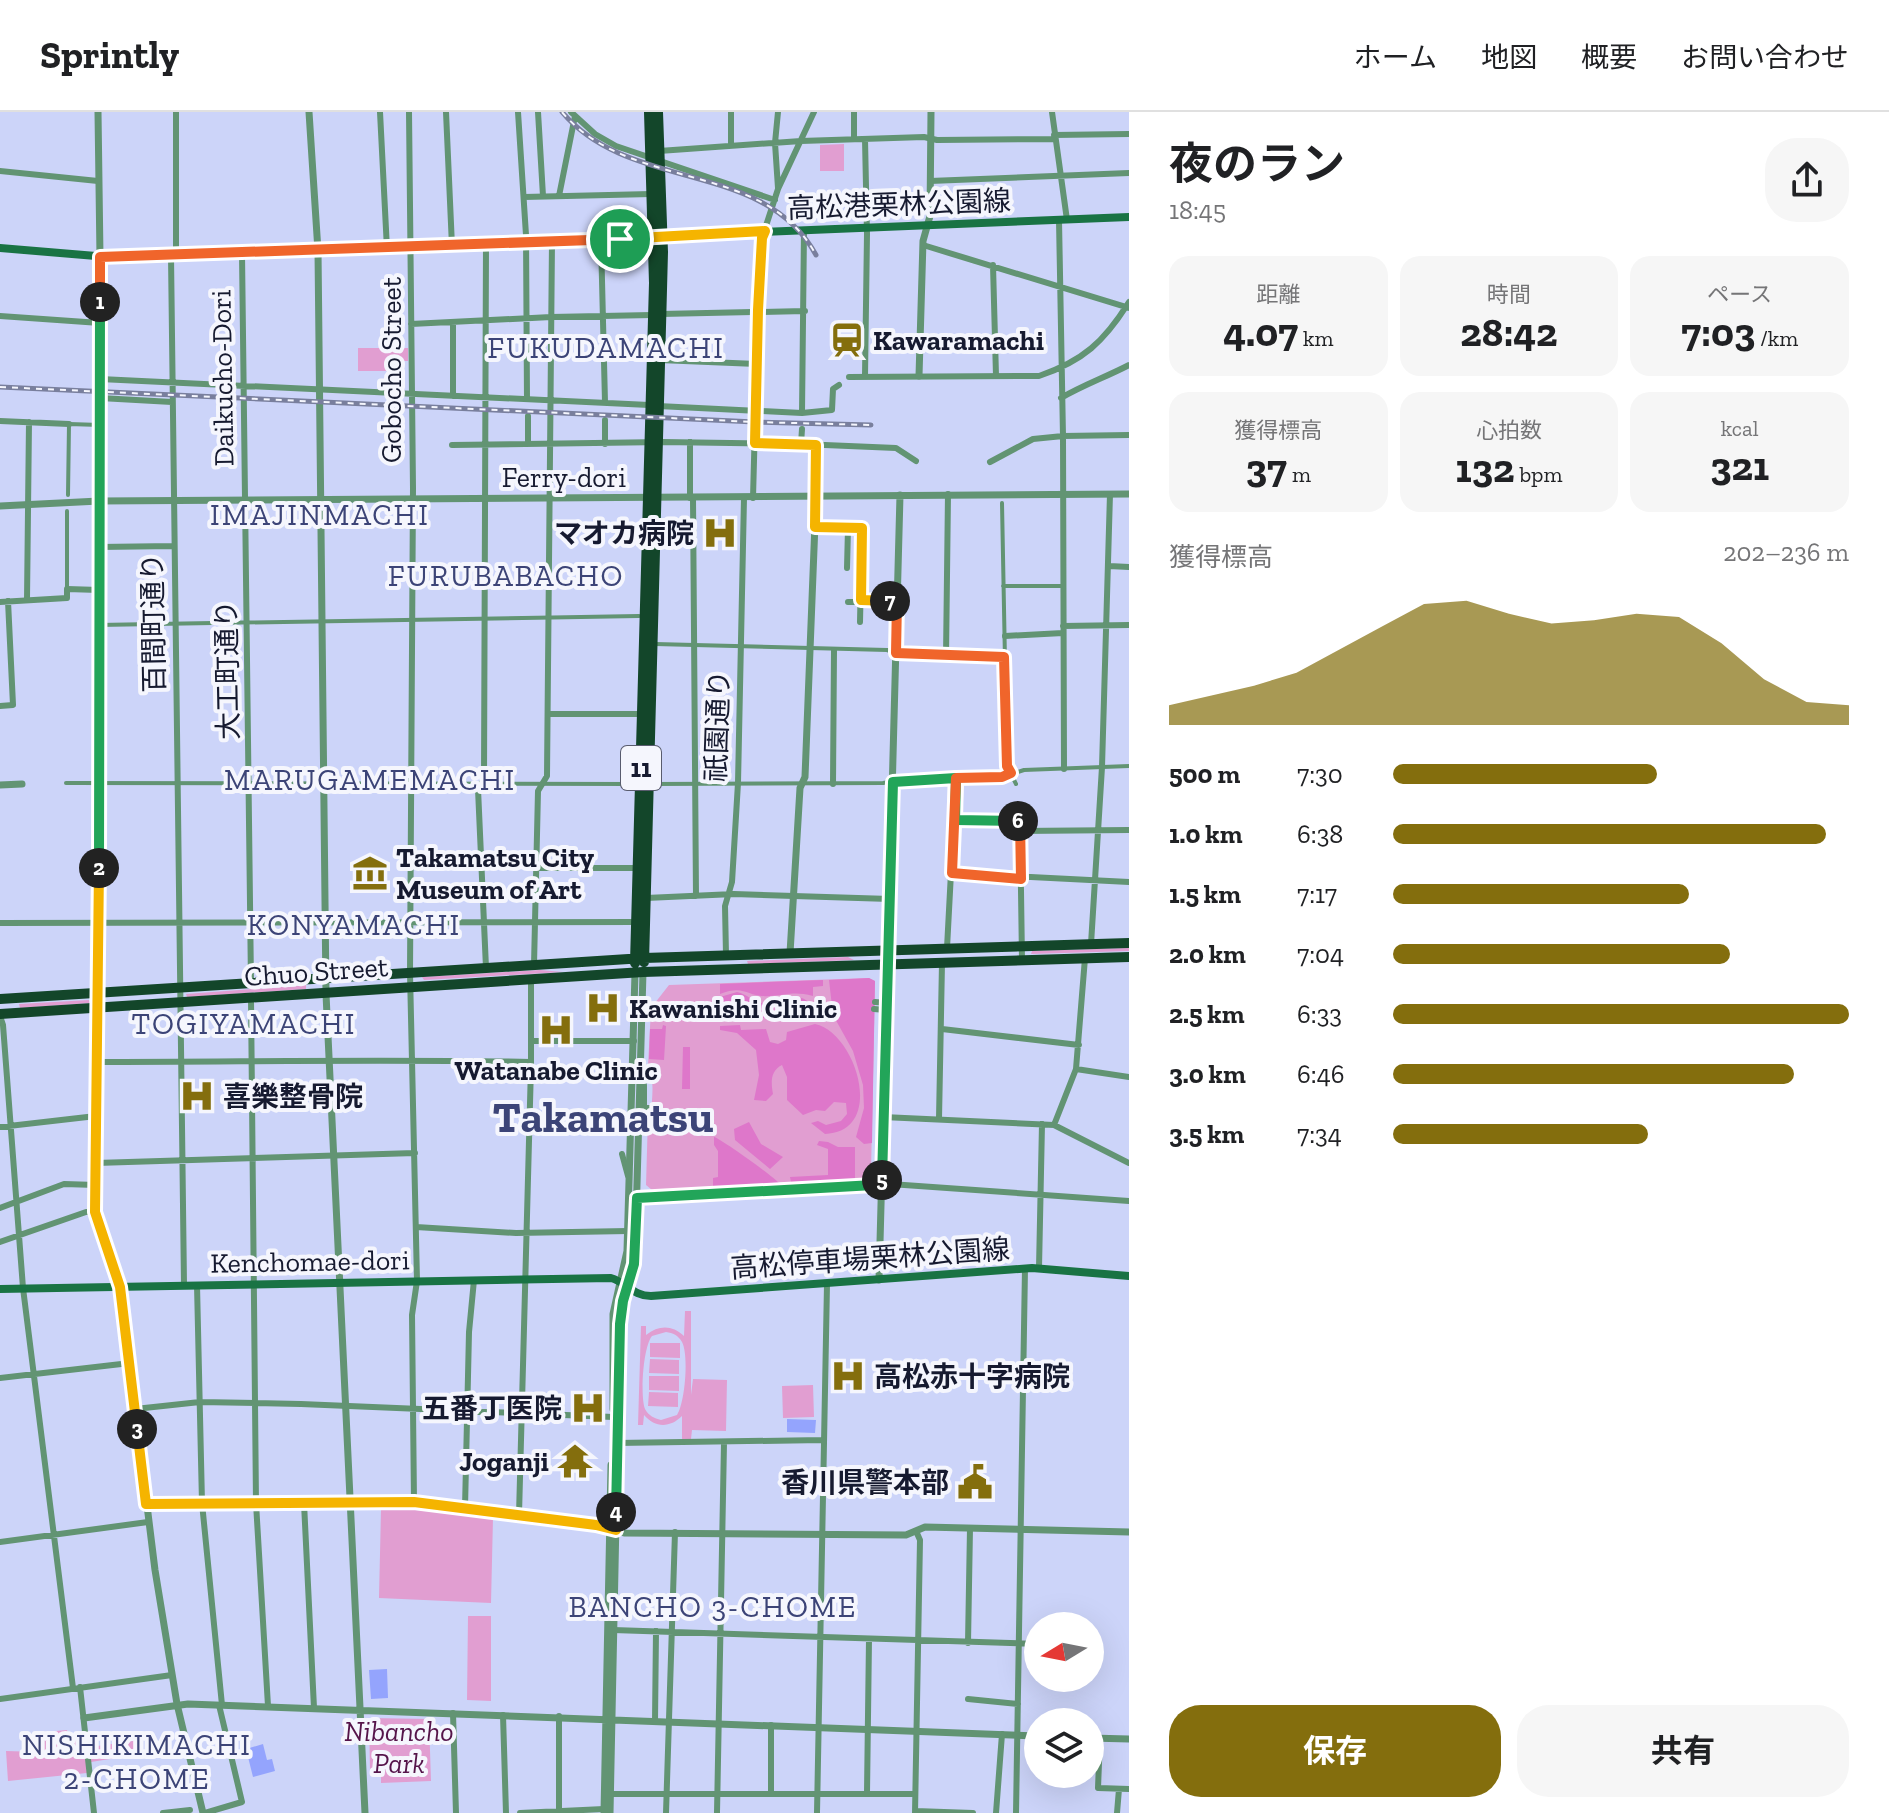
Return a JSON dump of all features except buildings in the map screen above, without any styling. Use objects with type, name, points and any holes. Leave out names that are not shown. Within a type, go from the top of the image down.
[{"type":"highway","name":"11","points":[[649,112],[656,157],[651,194],[658,238]]},
{"type":"highway","name":"11","points":[[640,958],[636,922],[654,406],[658,112]]},
{"type":"highway","name":"11","points":[[654,406],[659,360],[656,314]]},
{"type":"highway","name":"11","points":[[639,973],[646,898],[652,644],[651,498]]},
{"type":"highway","name":"Chuo Street","points":[[0,999],[640,958],[1129,943]]},
{"type":"highway","name":"Chuo Street","points":[[0,1015],[639,973],[1129,957]]},
{"type":"main road","name":"高松港栗林公園線","points":[[0,248],[100,257],[174,256],[1129,217]]},
{"type":"main road","name":"高松停車場栗林公園線","points":[[623,1284],[640,1295],[651,1296],[1025,1268],[1129,1276]]},
{"type":"main road","name":"Kenchomae-dori","points":[[0,1289],[611,1278],[623,1284]]},
{"type":"street","points":[[98,112],[100,783],[95,1209],[120,1287],[148,1522],[172,1675],[203,1811]]},
{"type":"street","name":"百間町通り","points":[[176,112],[172,402],[184,1285]]},
{"type":"street","points":[[309,112],[318,251],[326,994],[365,1813]]},
{"type":"street","points":[[380,112],[387,249]]},
{"type":"street","name":"Gobocho Street","points":[[409,112],[413,395],[410,973],[417,1281],[412,1315],[414,1502]]},
{"type":"street","points":[[446,112],[452,246]]},
{"type":"street","points":[[518,112],[526,243],[527,399]]},
{"type":"street","points":[[538,112],[543,196]]},
{"type":"street","points":[[731,112],[731,145]]},
{"type":"street","points":[[778,112],[775,143],[778,189]]},
{"type":"street","points":[[778,189],[814,112]]},
{"type":"street","points":[[854,112],[854,139]]},
{"type":"street","points":[[919,376],[923,245],[930,216],[931,112]]},
{"type":"street","points":[[1052,112],[1063,220],[1060,287],[1064,769]]},
{"type":"street","points":[[559,196],[574,113]]},
{"type":"street","points":[[574,113],[589,130],[608,143],[775,200]]},
{"type":"street","points":[[656,157],[731,145],[801,141],[1129,134]]},
{"type":"street","points":[[865,139],[865,376]]},
{"type":"street","points":[[0,171],[98,181]]},
{"type":"street","points":[[930,181],[1129,173]]},
{"type":"street","name":"祇園通り","points":[[726,955],[727,895],[732,882],[738,783],[762,238],[778,189]]},
{"type":"street","points":[[524,197],[651,194]]},
{"type":"street","points":[[802,413],[804,230]]},
{"type":"street","points":[[601,240],[605,402]]},
{"type":"street","points":[[534,965],[538,791],[547,776],[552,241]]},
{"type":"street","points":[[486,245],[484,779],[478,789],[486,968]]},
{"type":"street","points":[[849,377],[1039,376],[1061,369],[1091,351],[1110,332],[1128,306],[923,245]]},
{"type":"street","name":"Daikucho-Dori","points":[[242,254],[247,500]]},
{"type":"street","points":[[993,265],[996,376]]},
{"type":"street","points":[[411,324],[604,315],[805,311]]},
{"type":"street","points":[[0,316],[100,323]]},
{"type":"street","points":[[453,323],[453,396]]},
{"type":"street","points":[[659,360],[757,364]]},
{"type":"street","points":[[1061,398],[1084,384],[1095,382],[1129,365]]},
{"type":"street","points":[[100,379],[802,413],[832,410],[833,389],[839,385]]},
{"type":"street","points":[[100,398],[172,402]]},
{"type":"street","points":[[528,416],[528,444]]},
{"type":"street","points":[[605,420],[605,444]]},
{"type":"street","points":[[0,421],[100,425]]},
{"type":"street","points":[[27,600],[29,422]]},
{"type":"street","points":[[68,495],[69,424]]},
{"type":"street","points":[[801,444],[802,429]]},
{"type":"street","points":[[990,462],[1027,441],[1063,436],[1129,435]]},
{"type":"street","points":[[690,442],[696,896]]},
{"type":"street","points":[[452,445],[801,444],[896,448],[916,461]]},
{"type":"street","points":[[790,953],[801,784],[805,777],[816,445]]},
{"type":"street","points":[[946,657],[948,494]]},
{"type":"street","points":[[1091,944],[1102,767],[1110,494]]},
{"type":"street","name":"Ferry-dori","points":[[0,506],[247,500],[1129,494]]},
{"type":"street","points":[[879,1280],[888,950],[897,781],[900,495]]},
{"type":"street","name":"大工町通り","points":[[247,500],[251,984]]},
{"type":"street","points":[[1002,503],[1007,766],[1016,784]]},
{"type":"street","points":[[0,602],[67,598],[67,511]]},
{"type":"street","points":[[815,527],[862,528],[860,622]]},
{"type":"street","points":[[847,568],[848,528]]},
{"type":"street","points":[[99,547],[174,546]]},
{"type":"street","points":[[1109,566],[1129,567]]},
{"type":"street","points":[[1003,586],[1063,586]]},
{"type":"street","points":[[67,589],[99,590]]},
{"type":"street","points":[[0,706],[13,705],[8,601]]},
{"type":"street","points":[[848,602],[897,601]]},
{"type":"street","points":[[98,625],[639,616]]},
{"type":"street","points":[[1005,636],[1129,625]]},
{"type":"street","points":[[652,644],[887,650],[946,657],[1004,657]]},
{"type":"street","points":[[833,784],[834,650]]},
{"type":"street","points":[[548,714],[642,714]]},
{"type":"street","points":[[655,784],[883,783],[1002,777],[1024,770],[1129,766]]},
{"type":"street","points":[[947,948],[956,778]]},
{"type":"street","points":[[66,783],[634,784]]},
{"type":"street","points":[[0,785],[22,784]]},
{"type":"street","points":[[955,820],[1020,821],[1022,961]]},
{"type":"street","points":[[1020,831],[1129,830]]},
{"type":"street","points":[[537,868],[638,868]]},
{"type":"street","points":[[952,873],[1021,879],[1129,882]]},
{"type":"street","points":[[646,898],[794,895],[890,899]]},
{"type":"street","points":[[0,923],[636,922]]},
{"type":"street","points":[[1054,1125],[1076,1069],[1085,958]]},
{"type":"street","points":[[939,1119],[942,963]]},
{"type":"street","points":[[606,1812],[620,1324],[627,1251],[639,973]]},
{"type":"street","points":[[606,1812],[610,1794],[613,1630],[613,1314],[635,1255],[641,1081],[639,973]]},
{"type":"street","points":[[519,1515],[531,980]]},
{"type":"street","points":[[251,999],[256,1503],[268,1706]]},
{"type":"street","points":[[874,1006],[886,1006]]},
{"type":"street","points":[[0,1015],[33,1375],[52,1534],[76,1688],[84,1718],[94,1813]]},
{"type":"street","points":[[942,1029],[1079,1045]]},
{"type":"street","points":[[531,1041],[634,1041]]},
{"type":"street","points":[[96,1062],[531,1062]]},
{"type":"street","points":[[1076,1069],[1129,1077]]},
{"type":"street","points":[[641,1081],[644,1085],[644,1108],[651,1108]]},
{"type":"street","points":[[0,1127],[96,1116]]},
{"type":"street","points":[[883,1117],[1054,1125],[1129,1163]]},
{"type":"street","points":[[1039,1268],[1042,1124]]},
{"type":"street","points":[[96,1163],[415,1153]]},
{"type":"street","points":[[622,1154],[630,1179]]},
{"type":"street","points":[[0,1208],[64,1184],[96,1185]]},
{"type":"street","points":[[637,1198],[759,1188],[882,1184],[1129,1201]]},
{"type":"street","points":[[0,1242],[95,1209]]},
{"type":"street","points":[[416,1227],[525,1233],[628,1231]]},
{"type":"street","points":[[1016,1813],[1025,1268]]},
{"type":"street","points":[[465,1508],[469,1332],[474,1280]]},
{"type":"street","points":[[817,1813],[827,1284]]},
{"type":"street","points":[[163,1813],[203,1811],[242,1802],[220,1705],[202,1503],[197,1285]]},
{"type":"street","points":[[0,1378],[130,1363]]},
{"type":"street","points":[[135,1409],[200,1402],[613,1417]]},
{"type":"street","points":[[617,1443],[823,1440]]},
{"type":"street","points":[[717,1813],[724,1443]]},
{"type":"street","points":[[146,1504],[414,1502],[519,1515],[624,1533],[906,1535],[925,1527],[1129,1532]]},
{"type":"street","points":[[304,1503],[314,1708]]},
{"type":"street","points":[[0,1542],[148,1522]]},
{"type":"street","points":[[968,1643],[970,1528]]},
{"type":"street","points":[[916,1531],[920,1540],[915,1812],[973,1813]]},
{"type":"street","points":[[666,1813],[675,1532]]},
{"type":"street","points":[[613,1630],[1024,1644]]},
{"type":"street","points":[[655,1721],[656,1631]]},
{"type":"street","points":[[867,1793],[869,1639]]},
{"type":"street","points":[[0,1699],[172,1675]]},
{"type":"street","points":[[968,1699],[1018,1704]]},
{"type":"street","points":[[84,1718],[177,1704],[1024,1735]]},
{"type":"street","points":[[453,1713],[456,1813]]},
{"type":"street","points":[[503,1715],[506,1813]]},
{"type":"street","points":[[557,1812],[559,1716]]},
{"type":"street","points":[[771,1725],[771,1793]]},
{"type":"street","points":[[996,1813],[1002,1734]]},
{"type":"street","points":[[1104,1738],[1129,1739]]},
{"type":"street","points":[[1098,1788],[1129,1789]]},
{"type":"street","points":[[1117,1813],[1119,1789]]},
{"type":"street","points":[[610,1794],[915,1794]]},
{"type":"street","points":[[520,1813],[606,1812]]},
{"type":"green space","points":[[844,144],[844,171],[820,171],[820,145]]},
{"type":"green space","points":[[358,348],[408,348],[408,361],[389,361],[389,371],[358,371]]},
{"type":"green space","points":[[1129,948],[1129,951],[1031,954],[1032,951]]},
{"type":"green space","points":[[848,957],[854,960],[748,964],[747,961]]},
{"type":"green space","points":[[540,970],[563,972],[424,980],[422,977]]},
{"type":"green space","points":[[869,978],[875,981],[871,1173],[866,1178],[652,1190],[646,1185],[648,1116],[652,1095],[652,1077],[648,1066],[651,1008],[669,985]]},
{"type":"green space","points":[[306,985],[306,989],[187,997],[186,994]]},
{"type":"green space","points":[[89,1000],[90,1003],[20,1008],[19,1004]]},
{"type":"green space","points":[[685,1311],[691,1311],[691,1395],[693,1379],[727,1380],[726,1431],[692,1430],[691,1439],[682,1439],[682,1416],[673,1423],[663,1425],[644,1415],[643,1425],[638,1425],[641,1326],[646,1326],[646,1335],[665,1328],[684,1336]],"holes":[[[666,1332],[677,1336],[682,1342],[685,1379],[677,1415],[661,1420],[645,1409],[643,1372],[646,1350],[652,1336]]]},
{"type":"green space","points":[[650,1343],[680,1343],[680,1358],[650,1357]]},
{"type":"green space","points":[[650,1359],[679,1360],[679,1374],[649,1373]]},
{"type":"green space","points":[[649,1376],[679,1376],[679,1391],[649,1390]]},
{"type":"green space","points":[[813,1385],[814,1417],[783,1418],[782,1386]]},
{"type":"green space","points":[[649,1392],[678,1393],[678,1407],[648,1406]]},
{"type":"green space","points":[[381,1510],[416,1510],[493,1518],[491,1603],[379,1598]]},
{"type":"green space","points":[[468,1616],[491,1616],[491,1701],[467,1700]]},
{"type":"green space","name":"Nibancho Park","points":[[369,1718],[429,1719],[431,1781],[381,1783],[381,1771],[370,1771]]},
{"type":"green space","points":[[67,1730],[69,1741],[84,1739],[87,1773],[8,1781],[6,1751],[40,1752],[45,1732]]},
{"type":"green space","points":[[140,1740],[141,1754],[91,1762],[90,1747]]},
{"type":"shaded area","points":[[869,978],[875,981],[872,1143],[864,1144],[856,1137],[864,1108],[863,1085],[853,1051],[833,1015],[829,980]]},
{"type":"shaded area","points":[[823,980],[823,986],[813,987],[813,996],[762,996],[736,990],[720,994],[720,984]]},
{"type":"shaded area","points":[[737,992],[768,1004],[790,997],[809,1002],[774,1005],[774,1017],[763,1018],[762,1011],[749,1011],[745,1003],[739,1002],[733,1006],[733,1016],[720,1017],[720,997]]},
{"type":"shaded area","points":[[815,1024],[830,1031],[843,1044],[859,1081],[860,1100],[855,1117],[844,1129],[825,1134],[811,1123],[818,1121],[826,1125],[841,1121],[847,1114],[846,1103],[834,1102],[825,1111],[816,1110],[803,1115],[787,1100],[787,1077],[782,1065],[773,1074],[773,1094],[766,1101],[754,1100],[759,1075],[756,1050],[737,1033],[720,1030],[720,1026],[740,1025],[741,1030],[766,1029],[770,1042],[778,1044],[786,1040],[787,1032]]},
{"type":"shaded area","points":[[663,1025],[666,1026],[664,1060],[649,1059],[650,1029],[662,1029]]},
{"type":"shaded area","points":[[683,1047],[690,1047],[690,1089],[682,1089]]},
{"type":"shaded area","points":[[749,1122],[761,1144],[783,1157],[770,1169],[735,1140],[734,1129]]},
{"type":"shaded area","points":[[714,1137],[779,1183],[713,1187],[713,1178],[718,1177],[718,1151]]},
{"type":"shaded area","points":[[819,1141],[838,1147],[855,1147],[855,1179],[791,1182],[790,1177],[828,1175],[828,1149],[817,1145]]},
{"type":"water","points":[[787,1419],[816,1420],[815,1433],[787,1432]]},
{"type":"water","points":[[387,1669],[388,1698],[371,1699],[369,1670]]},
{"type":"water","points":[[263,1744],[267,1760],[272,1759],[275,1771],[253,1777],[246,1749]]},
{"type":"railway","points":[[562,112],[590,137],[623,155],[731,189],[764,204],[793,225],[816,255]]},
{"type":"railway","points":[[0,387],[871,425]]},
{"type":"place","name":"Kawaramachi","points":[[847,340]]},
{"type":"place","name":"マオカ病院","points":[[720,533]]},
{"type":"place","name":"Takamatsu City Museum of Art","points":[[370,873]]},
{"type":"place","name":"Kawanishi Clinic","points":[[603,1008]]},
{"type":"place","name":"Watanabe Clinic","points":[[556,1030]]},
{"type":"place","name":"喜樂整骨院","points":[[197,1096]]},
{"type":"place","name":"高松赤十字病院","points":[[848,1376]]},
{"type":"place","name":"五番丁医院","points":[[588,1408]]},
{"type":"place","name":"Joganji","points":[[575,1461]]},
{"type":"place","name":"香川県警本部","points":[[975,1482]]},
{"type":"district","name":"FUKUDAMACHI","points":[[606,348]]},
{"type":"district","name":"IMAJINMACHI","points":[[320,515]]},
{"type":"district","name":"FURUBABACHO","points":[[506,576]]},
{"type":"district","name":"MARUGAMEMACHI","points":[[370,780]]},
{"type":"district","name":"KONYAMACHI","points":[[354,925]]},
{"type":"district","name":"TOGIYAMACHI","points":[[244,1024]]},
{"type":"district","name":"Takamatsu","points":[[603,1117]]},
{"type":"district","name":"BANCHO 3-CHOME","points":[[713,1607]]},
{"type":"district","name":"NISHIKIMACHI 2-CHOME","points":[[137,1762]]},
{"type":"route","points":[[620,239],[100,257],[100,783],[95,1217],[120,1287],[146,1504],[414,1502],[616,1530],[620,1324],[634,1264],[637,1198],[882,1184],[893,782],[956,778],[955,820],[1020,821],[1021,879],[952,873],[956,778],[1002,777],[1011,773],[1007,766],[1004,657],[896,653],[897,601],[861,600],[862,528],[815,527],[816,445],[755,443],[758,310],[765,231],[620,239]]}]
